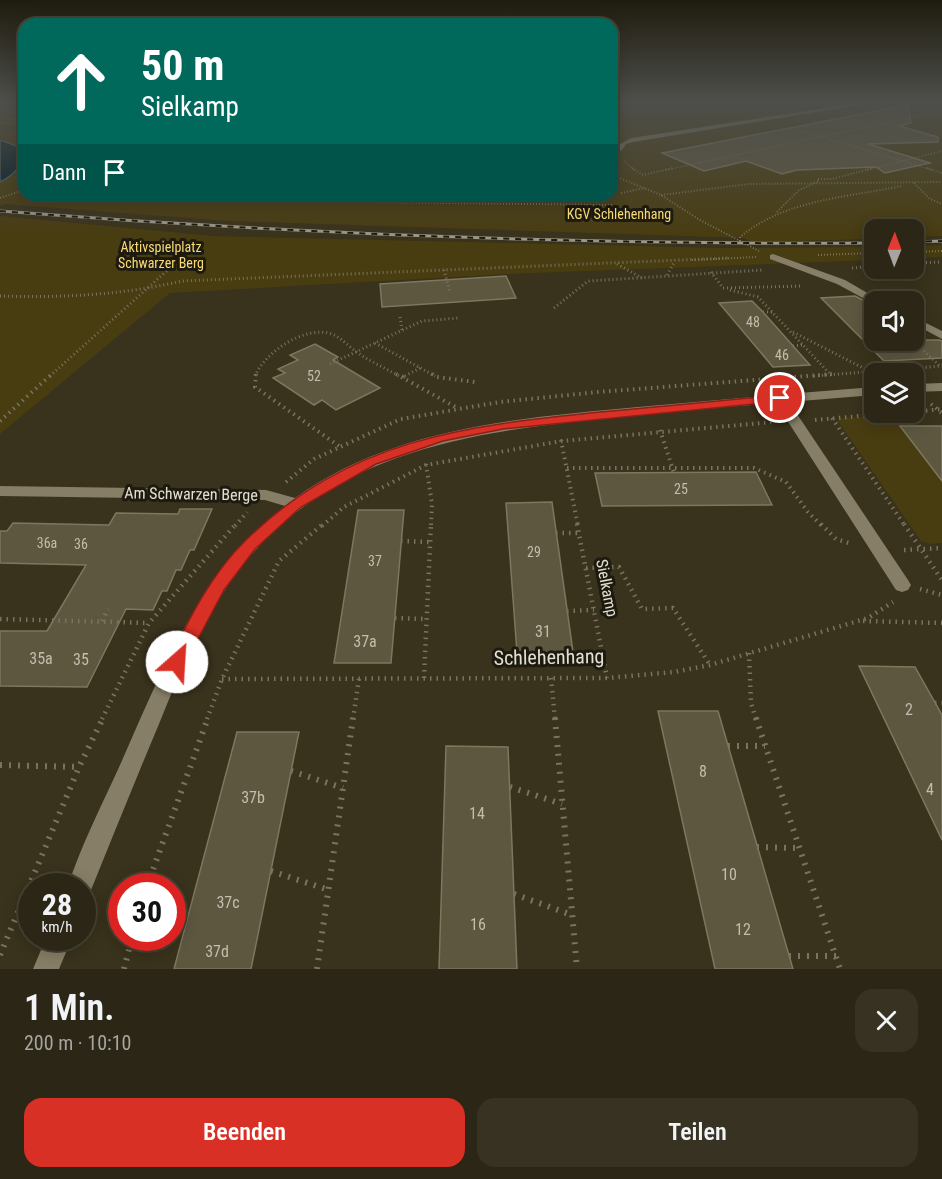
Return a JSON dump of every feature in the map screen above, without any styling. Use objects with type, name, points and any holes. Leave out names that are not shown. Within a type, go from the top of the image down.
[{"type":"street","points":[[773,256],[841,282],[864,294]]},
{"type":"street","points":[[924,326],[942,336]]},
{"type":"street","points":[[924,388],[942,387]]},
{"type":"street","points":[[296,504],[371,461],[408,447],[466,432],[557,419],[864,392]]},
{"type":"street","points":[[780,398],[902,585]]},
{"type":"street","name":"Am Schwarzen Berge","points":[[0,491],[266,495],[296,504]]},
{"type":"street","name":"Am Schwarzen Berge","points":[[85,873],[135,755],[195,625],[218,585],[250,546],[296,504]]},
{"type":"street","points":[[46,969],[54,951]]},
{"type":"path","points":[[618,156],[626,165],[643,175],[779,145]]},
{"type":"path","points":[[851,145],[942,173]]},
{"type":"path","points":[[740,241],[740,237],[746,231],[775,213],[799,190],[819,181],[817,179],[832,178],[942,151]]},
{"type":"path","points":[[618,177],[661,195],[740,241],[773,256]]},
{"type":"path","points":[[661,195],[749,184],[942,182]]},
{"type":"path","points":[[915,183],[930,199],[942,204]]},
{"type":"path","points":[[775,213],[821,201],[876,193],[915,183]]},
{"type":"path","points":[[621,193],[645,188]]},
{"type":"path","points":[[0,198],[18,192]]},
{"type":"path","points":[[284,201],[613,206]]},
{"type":"path","points":[[924,252],[942,251]]},
{"type":"path","points":[[0,296],[93,297],[143,291],[182,281],[864,253]]},
{"type":"path","points":[[0,421],[181,258],[173,255]]},
{"type":"path","points":[[667,276],[675,261]]},
{"type":"path","points":[[924,263],[942,262]]},
{"type":"path","points":[[616,263],[648,282]]},
{"type":"path","points":[[287,277],[289,270]]},
{"type":"path","points":[[444,270],[450,292]]},
{"type":"path","points":[[554,308],[588,281],[765,270]]},
{"type":"path","points":[[710,272],[723,288],[758,297],[830,374],[837,378]]},
{"type":"path","points":[[723,288],[836,286],[841,282]]},
{"type":"path","points":[[763,312],[774,312]]},
{"type":"path","points":[[400,317],[402,330]]},
{"type":"path","points":[[330,364],[422,321],[458,318]]},
{"type":"path","points":[[789,330],[864,370]]},
{"type":"path","points":[[339,446],[255,387],[253,380],[262,361],[272,351],[307,335],[327,333],[356,352],[460,409]]},
{"type":"path","points":[[375,343],[437,377],[475,382]]},
{"type":"path","points":[[793,346],[803,345]]},
{"type":"path","points":[[924,351],[942,367]]},
{"type":"path","points":[[402,377],[420,368]]},
{"type":"path","points":[[924,412],[941,411]]},
{"type":"path","points":[[808,420],[864,415]]},
{"type":"path","points":[[832,418],[942,580]]},
{"type":"path","points":[[152,873],[222,679],[279,561],[344,507],[426,465],[561,440],[782,422]]},
{"type":"path","points":[[661,432],[673,470]]},
{"type":"path","points":[[561,440],[568,471],[754,468],[786,482],[808,512],[836,539],[881,551],[942,548]]},
{"type":"path","points":[[424,678],[432,504],[428,468]]},
{"type":"path","name":"Sielkamp","points":[[568,471],[607,678]]},
{"type":"path","points":[[0,955],[79,767],[149,622],[255,503]]},
{"type":"path","points":[[556,533],[580,533]]},
{"type":"path","points":[[401,541],[430,542]]},
{"type":"path","points":[[586,568],[619,567],[642,609],[673,608],[710,665]]},
{"type":"path","name":"Schlehenhang","points":[[222,679],[607,678],[674,672],[710,665],[859,621],[891,604]]},
{"type":"path","points":[[102,621],[108,609]]},
{"type":"path","points":[[567,611],[594,610]]},
{"type":"path","points":[[395,618],[426,619]]},
{"type":"path","points":[[0,619],[149,622]]},
{"type":"path","points":[[859,621],[942,623]]},
{"type":"path","points":[[749,653],[751,703],[840,969]]},
{"type":"path","points":[[551,678],[577,969]]},
{"type":"path","points":[[318,969],[359,679]]},
{"type":"path","points":[[728,746],[765,746]]},
{"type":"path","points":[[0,765],[79,767]]},
{"type":"path","points":[[291,771],[343,788]]},
{"type":"path","points":[[510,787],[562,804]]},
{"type":"path","points":[[757,847],[800,848]]},
{"type":"path","points":[[271,871],[329,890]]},
{"type":"path","points":[[514,894],[572,915]]},
{"type":"path","points":[[124,969],[129,951]]},
{"type":"path","points":[[789,956],[836,956]]},
{"type":"green space","name":"KGV Schlehenhang","points":[[0,145],[18,145],[18,201],[618,201],[618,145],[942,145],[942,236],[924,237],[924,219],[864,219],[864,239],[751,242],[744,238],[228,221],[5,204],[0,206]]},
{"type":"green space","name":"Aktivspielplatz Schwarzer Berg","points":[[0,216],[214,236],[727,248],[864,247],[864,260],[508,274],[170,293],[0,434]]},
{"type":"green space","points":[[942,245],[942,257],[924,258],[924,246]]},
{"type":"green space","points":[[864,417],[864,423],[897,423],[900,426],[942,481],[942,543],[931,544],[921,541],[837,420]]},
{"type":"water","points":[[0,145],[18,147],[18,167],[0,182]]},
{"type":"building","points":[[702,145],[872,145],[930,163],[885,173],[876,167],[797,170],[782,174],[746,161],[704,171],[662,153]]},
{"type":"building","points":[[506,276],[516,298],[382,307],[380,284]]},
{"type":"building","points":[[855,296],[864,301],[864,341],[821,298]]},
{"type":"building","points":[[752,301],[810,365],[773,367],[719,303]]},
{"type":"building","points":[[924,340],[942,341],[942,358],[884,361],[874,351],[924,351]]},
{"type":"building","points":[[315,344],[338,357],[333,360],[380,388],[336,410],[322,400],[314,405],[273,378],[285,373],[278,369],[298,360],[290,355]]},
{"type":"building","points":[[900,426],[942,426],[942,481]]},
{"type":"building","points":[[756,472],[772,505],[602,506],[595,473]]},
{"type":"building","points":[[552,502],[573,652],[517,653],[506,503]]},
{"type":"building","points":[[180,509],[212,509],[194,550],[190,550],[181,570],[176,570],[167,591],[162,591],[153,610],[126,609],[87,687],[0,686],[0,631],[47,631],[86,565],[0,563],[0,531],[7,531],[13,523],[109,525],[116,513],[178,514]]},
{"type":"building","points":[[358,510],[404,510],[391,663],[334,663]]},
{"type":"building","points":[[859,666],[915,667],[942,715],[942,840]]},
{"type":"building","points":[[658,711],[718,711],[793,969],[715,969]]},
{"type":"building","points":[[237,732],[299,732],[251,969],[174,969],[179,951],[186,951],[186,924]]},
{"type":"building","points":[[446,746],[508,747],[517,969],[439,969]]},
{"type":"railway","points":[[0,211],[327,232],[546,240],[864,243]]},
{"type":"railway","points":[[924,242],[942,241]]},
{"type":"route","points":[[177,662],[218,585],[250,546],[296,504],[371,461],[441,437],[503,425],[780,398]]}]
